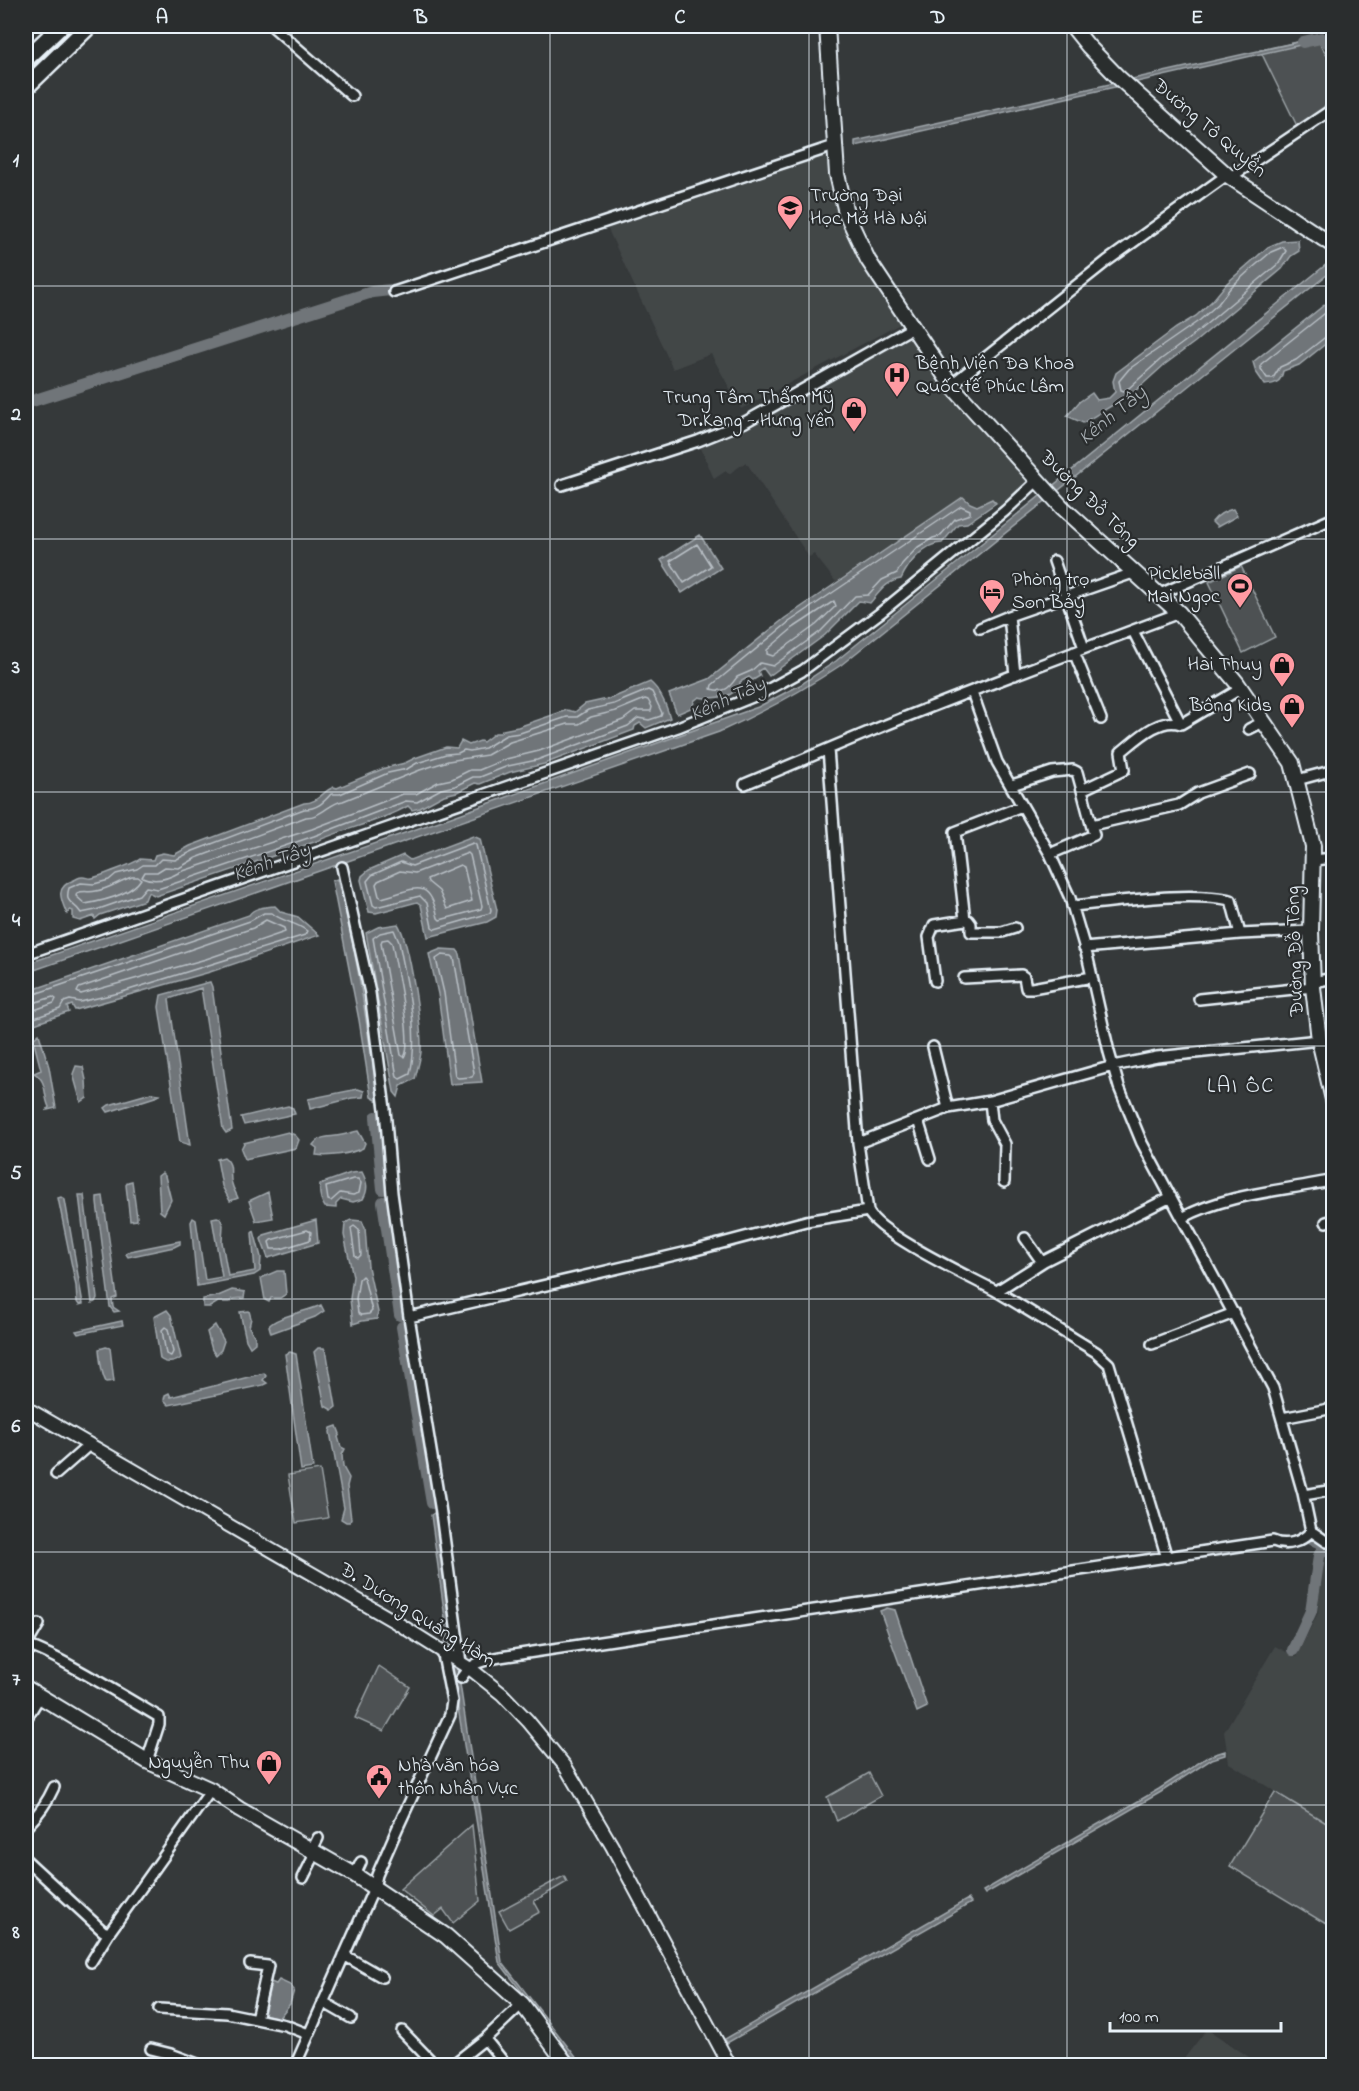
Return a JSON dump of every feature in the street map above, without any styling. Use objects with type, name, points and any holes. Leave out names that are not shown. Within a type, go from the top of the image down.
[{"type":"highway","points":[[26,59],[61,26]]},
{"type":"highway","points":[[26,87],[89,26]]},
{"type":"main road","name":"Đường Đỗ Tông","points":[[827,26],[837,174],[846,213],[868,260],[951,384],[1062,507],[1136,572],[1179,614],[1237,683],[1292,763],[1313,846],[1311,931],[1313,984],[1319,1040],[1334,1104]]},
{"type":"main road","name":"Đường Tô Quyền","points":[[1072,26],[1119,78],[1229,176],[1332,244]]},
{"type":"main road","points":[[26,1688],[147,1761],[211,1790],[239,1809],[358,1868],[374,1888],[446,1936],[522,2004],[568,2066]]},
{"type":"street","points":[[272,26],[352,96]]},
{"type":"street","points":[[951,384],[1107,261],[1229,176],[1334,108]]},
{"type":"street","points":[[394,292],[834,146]]},
{"type":"street","points":[[562,485],[698,441],[745,422],[912,328]]},
{"type":"street","points":[[26,954],[678,727],[762,693],[802,671],[880,614],[1039,480]]},
{"type":"street","points":[[1160,594],[1334,518]]},
{"type":"street","points":[[1054,561],[1084,648]]},
{"type":"street","points":[[980,628],[1066,595],[1136,572]]},
{"type":"street","points":[[745,784],[1015,675],[1179,614]]},
{"type":"street","points":[[1009,616],[1015,675]]},
{"type":"street","points":[[1133,631],[1181,724]]},
{"type":"street","points":[[1074,652],[1101,719]]},
{"type":"street","points":[[1082,790],[1124,770],[1121,752],[1144,733],[1158,726],[1175,722],[1181,724],[1240,689]]},
{"type":"street","points":[[972,692],[997,762],[1012,784],[1050,854],[1070,898],[1119,1087],[1142,1143],[1273,1388],[1304,1495],[1311,1531],[1327,1542],[1334,1542]]},
{"type":"street","points":[[1249,729],[1263,722]]},
{"type":"street","points":[[828,749],[858,1143],[870,1216],[879,1225],[916,1249],[996,1292],[1096,1352],[1109,1364],[1167,1558]]},
{"type":"street","points":[[1012,784],[1052,772],[1073,770],[1077,772],[1094,835],[1050,854]]},
{"type":"street","points":[[1297,780],[1334,770]]},
{"type":"street","points":[[1092,825],[1179,806],[1198,793],[1250,774]]},
{"type":"street","points":[[965,920],[955,832],[1022,806]]},
{"type":"street","points":[[1314,860],[1334,858]]},
{"type":"street","points":[[342,867],[370,993],[385,1109],[392,1193],[409,1317],[464,1669],[500,1657],[1273,1541],[1277,1543],[1296,1542],[1304,1539],[1311,1531]]},
{"type":"street","points":[[1072,906],[1179,898],[1220,898],[1231,900],[1240,934]]},
{"type":"street","points":[[935,981],[928,937],[934,925],[968,920],[971,924],[971,932],[1002,932],[1015,928]]},
{"type":"street","points":[[1084,948],[1240,934],[1311,931]]},
{"type":"street","points":[[964,978],[1021,975],[1024,977],[1026,988],[1032,988],[1092,977]]},
{"type":"street","points":[[1199,999],[1313,984],[1334,978]]},
{"type":"street","points":[[858,1143],[948,1108],[990,1101],[1113,1066],[1157,1057],[1319,1040]]},
{"type":"street","points":[[933,1047],[948,1108]]},
{"type":"street","points":[[990,1101],[992,1120],[1005,1144],[1004,1182]]},
{"type":"street","points":[[918,1120],[930,1159]]},
{"type":"street","points":[[1182,1218],[1193,1211],[1229,1201],[1334,1180]]},
{"type":"street","points":[[996,1292],[1042,1262],[1171,1197]]},
{"type":"street","points":[[409,1317],[692,1251],[806,1221],[868,1211]]},
{"type":"street","points":[[1025,1239],[1042,1262]]},
{"type":"street","points":[[1152,1344],[1234,1313]]},
{"type":"street","name":"Đ. Dương Quảng Hàm","points":[[26,1408],[236,1528],[442,1650],[464,1669],[501,1694],[528,1721],[565,1766],[612,1846],[730,2066]]},
{"type":"street","points":[[1282,1418],[1334,1408]]},
{"type":"street","points":[[56,1474],[89,1445]]},
{"type":"street","points":[[1304,1495],[1334,1490]]},
{"type":"street","points":[[26,1646],[39,1624]]},
{"type":"street","points":[[26,1646],[31,1645],[53,1656],[159,1717],[159,1724],[147,1761]]},
{"type":"street","points":[[295,2066],[374,1888],[377,1875],[398,1827],[450,1715],[452,1701],[442,1650]]},
{"type":"street","points":[[26,1719],[40,1696]]},
{"type":"street","points":[[26,1827],[43,1808],[54,1787]]},
{"type":"street","points":[[91,1962],[211,1790]]},
{"type":"street","points":[[303,1878],[316,1846]]},
{"type":"street","points":[[26,1860],[71,1904],[103,1931],[110,1933]]},
{"type":"street","points":[[344,1955],[382,1977]]},
{"type":"street","points":[[250,1964],[268,1966],[256,2019]]},
{"type":"street","points":[[323,2002],[351,2018]]},
{"type":"street","points":[[452,2066],[522,2004]]},
{"type":"street","points":[[159,2009],[227,2013],[285,2025],[308,2034]]},
{"type":"street","points":[[402,2031],[436,2066]]},
{"type":"street","points":[[485,2039],[507,2066]]},
{"type":"street","points":[[151,2049],[203,2066]]},
{"type":"shaded area","points":[[1316,38],[1333,64],[1333,108],[1299,130],[1260,50]]},
{"type":"shaded area","points":[[834,146],[846,213],[912,328],[1038,480],[1005,511],[992,499],[977,506],[963,497],[836,582],[814,554],[809,557],[746,462],[729,474],[726,471],[714,479],[698,441],[911,328],[898,325],[741,409],[711,354],[673,369],[605,223]]},
{"type":"shaded area","points":[[1241,566],[1275,637],[1243,653],[1209,582]]},
{"type":"shaded area","points":[[320,1470],[328,1518],[296,1523],[288,1475]]},
{"type":"shaded area","points":[[1322,1555],[1334,1556],[1333,1827],[1229,1763],[1224,1732],[1275,1646],[1296,1657],[1318,1613]]},
{"type":"shaded area","points":[[379,1666],[410,1687],[384,1731],[355,1718]]},
{"type":"shaded area","points":[[869,1773],[881,1796],[837,1821],[827,1797]]},
{"type":"shaded area","points":[[1275,1792],[1333,1827],[1334,1924],[1331,1927],[1230,1866]]},
{"type":"shaded area","points":[[472,1825],[480,1901],[453,1923],[443,1909],[434,1916],[400,1889]]},
{"type":"shaded area","points":[[564,1876],[567,1882],[534,1901],[540,1912],[509,1929],[499,1911]]},
{"type":"shaded area","points":[[1207,2029],[1261,2065],[1179,2065]]},
{"type":"water","points":[[1316,38],[1318,41],[855,146],[855,141]]},
{"type":"water","points":[[1298,240],[1299,251],[1291,256],[1282,269],[1133,393],[1083,423],[1067,416],[1079,402],[1092,393],[1097,400],[1109,398],[1115,392],[1113,381],[1116,373],[1176,328],[1196,316],[1227,283],[1268,247],[1282,241]]},
{"type":"water","points":[[1333,259],[1333,270],[841,665],[782,701],[719,732],[26,973],[26,964],[451,817],[758,707],[800,685],[836,661]]},
{"type":"water","points":[[1333,298],[1333,338],[1299,365],[1283,371],[1277,382],[1265,385],[1256,372],[1253,362]]},
{"type":"water","points":[[963,497],[977,506],[992,499],[996,503],[967,523],[958,524],[942,543],[923,550],[912,561],[901,579],[887,585],[870,603],[859,601],[825,635],[769,676],[763,668],[758,671],[760,676],[753,680],[749,677],[740,682],[740,687],[730,695],[712,698],[699,697],[694,701],[693,707],[677,714],[669,694],[709,679],[785,618]]},
{"type":"water","points":[[1233,509],[1237,516],[1217,527],[1212,522],[1221,513]]},
{"type":"water","points":[[700,535],[721,568],[682,593],[661,560]]},
{"type":"water","points":[[650,682],[663,698],[670,718],[646,728],[640,723],[635,726],[634,730],[544,764],[510,772],[480,784],[475,783],[457,792],[444,795],[420,808],[412,810],[408,806],[375,821],[156,896],[148,892],[145,900],[100,915],[95,919],[94,916],[80,921],[73,919],[73,911],[70,910],[67,914],[62,903],[61,894],[64,886],[79,877],[96,877],[140,859],[153,860],[155,855],[163,853],[174,855],[190,846],[313,801],[334,787],[337,788],[385,768],[446,747],[457,748],[461,741],[469,745],[483,742],[503,730],[567,710],[575,712],[585,704],[612,698]]},
{"type":"water","points":[[473,836],[480,839],[497,910],[496,917],[487,922],[428,937],[421,905],[417,902],[376,913],[369,912],[361,880],[369,870],[403,855],[410,860]]},
{"type":"water","points":[[337,879],[356,961],[378,1101],[371,1097],[359,1020],[332,881]]},
{"type":"water","points":[[275,906],[281,912],[298,917],[319,935],[210,972],[75,1010],[72,1005],[67,1007],[69,1012],[26,1027],[26,992],[249,915],[257,909]]},
{"type":"water","points":[[398,924],[407,949],[414,986],[420,1025],[421,1052],[415,1079],[401,1086],[398,1097],[394,1092],[366,933],[378,927]]},
{"type":"water","points":[[441,949],[457,950],[460,954],[482,1082],[450,1084],[438,994],[429,954]]},
{"type":"water","points":[[210,982],[232,1130],[226,1133],[223,1129],[201,988],[169,999],[190,1145],[180,1142],[159,1007],[161,995]]},
{"type":"water","points":[[39,1034],[49,1067],[56,1108],[47,1110],[49,1107],[43,1084],[34,1073],[41,1070],[33,1039]]},
{"type":"water","points":[[76,1066],[83,1067],[86,1080],[87,1098],[81,1102],[73,1074]]},
{"type":"water","points":[[358,1089],[364,1091],[363,1097],[310,1109],[308,1099]]},
{"type":"water","points":[[151,1093],[160,1094],[108,1112],[105,1108],[109,1105]]},
{"type":"water","points":[[288,1106],[293,1108],[295,1114],[244,1125],[241,1117]]},
{"type":"water","points":[[358,1131],[365,1143],[363,1148],[327,1156],[316,1155],[317,1148],[313,1145],[319,1139]]},
{"type":"water","points":[[288,1132],[299,1140],[296,1148],[245,1159],[241,1149],[244,1143]]},
{"type":"water","points":[[224,1157],[229,1163],[233,1188],[238,1198],[230,1201],[222,1186],[217,1159]]},
{"type":"water","points":[[362,1172],[367,1186],[363,1199],[353,1202],[341,1199],[336,1204],[336,1208],[325,1207],[320,1196],[320,1184],[351,1173]]},
{"type":"water","points":[[162,1173],[165,1176],[171,1200],[164,1214],[160,1211],[158,1176]]},
{"type":"water","points":[[132,1181],[137,1220],[130,1221],[126,1185]]},
{"type":"water","points":[[268,1192],[273,1218],[256,1221],[249,1201]]},
{"type":"water","points":[[79,1195],[84,1195],[97,1298],[92,1303]]},
{"type":"water","points":[[103,1196],[117,1297],[112,1299],[113,1307],[119,1311],[114,1312],[110,1307],[97,1203],[97,1197]]},
{"type":"water","points":[[58,1198],[65,1200],[83,1304],[79,1305]]},
{"type":"water","points":[[217,1217],[223,1225],[222,1242],[228,1276],[255,1271],[252,1233],[254,1231],[261,1257],[260,1271],[254,1275],[197,1286],[191,1222],[193,1218],[196,1220],[205,1280],[222,1277],[212,1218]]},
{"type":"water","points":[[316,1220],[318,1243],[268,1258],[261,1239],[264,1235]]},
{"type":"water","points":[[351,1220],[362,1221],[365,1228],[368,1267],[378,1312],[377,1319],[353,1324],[350,1299],[353,1276],[344,1235],[345,1223]]},
{"type":"water","points":[[180,1241],[180,1244],[174,1247],[128,1257],[126,1254],[130,1251]]},
{"type":"water","points":[[277,1271],[284,1271],[286,1294],[280,1298],[271,1298],[269,1302],[265,1300],[261,1278]]},
{"type":"water","points":[[232,1290],[245,1292],[244,1298],[203,1307],[203,1299]]},
{"type":"water","points":[[321,1305],[324,1311],[315,1317],[271,1333],[269,1326],[272,1323]]},
{"type":"water","points":[[167,1310],[171,1315],[181,1358],[170,1362],[160,1359],[154,1317]]},
{"type":"water","points":[[249,1311],[251,1318],[249,1327],[255,1337],[255,1343],[250,1347],[246,1340],[240,1312]]},
{"type":"water","points":[[122,1321],[123,1325],[78,1334],[76,1331]]},
{"type":"water","points":[[215,1325],[224,1341],[221,1350],[216,1355],[212,1350],[207,1332]]},
{"type":"water","points":[[110,1348],[114,1381],[106,1382],[99,1349]]},
{"type":"water","points":[[318,1348],[324,1348],[327,1355],[336,1407],[332,1410],[325,1406],[314,1352]]},
{"type":"water","points":[[290,1352],[296,1354],[313,1468],[301,1470],[285,1354]]},
{"type":"water","points":[[264,1373],[266,1376],[263,1380],[267,1383],[263,1385],[169,1405],[164,1400],[165,1395],[169,1393],[171,1397]]},
{"type":"water","points":[[337,1426],[341,1447],[345,1449],[342,1455],[343,1467],[349,1478],[347,1486],[350,1522],[341,1519],[344,1508],[330,1432],[331,1428]]},
{"type":"water","points":[[436,1514],[455,1647],[445,1643],[447,1633],[431,1515]]},
{"type":"water","points":[[887,1608],[895,1610],[927,1707],[917,1712],[880,1611]]},
{"type":"water","points":[[451,1664],[457,1664],[502,1962],[582,2065],[578,2065],[499,1962]]},
{"type":"water","points":[[1225,1751],[1225,1755],[1212,1759],[1161,1792],[985,1894],[983,1891],[1159,1789],[1209,1756]]},
{"type":"water","points":[[968,1899],[971,1903],[727,2043],[725,2039]]},
{"type":"water","points":[[279,1980],[290,1985],[294,1990],[290,2004],[279,2018],[264,2014],[271,1982],[276,1984]]},
{"type":"waterway","points":[[1303,42],[1321,38],[1334,47]]},
{"type":"waterway","points":[[26,403],[372,292],[390,290]]},
{"type":"waterway","points":[[376,1117],[383,1189]]},
{"type":"waterway","points":[[383,1202],[400,1315]]},
{"type":"waterway","points":[[402,1327],[432,1503]]},
{"type":"waterway","points":[[1309,1538],[1332,1548]]},
{"type":"waterway","points":[[1293,1650],[1311,1611],[1319,1556],[1322,1550],[1334,1550]]},
{"type":"place","name":"Trường Đại Học Mở Hà Nội","points":[[790,231]]},
{"type":"place","name":"Bệnh Viện Đa Khoa Quốc tế Phúc Lâm","points":[[897,398]]},
{"type":"place","name":"Trung Tâm Thẩm Mỹ Dr.Kang - Hưng Yên","points":[[854,433]]},
{"type":"place","name":"Pickleball Mai Ngọc","points":[[1240,609]]},
{"type":"place","name":"Phòng trọ Son Bảy","points":[[992,615]]},
{"type":"place","name":"Hai Thuy","points":[[1282,688]]},
{"type":"place","name":"Bông Kids","points":[[1292,729]]},
{"type":"place","name":"Nguyễn Thu","points":[[269,1786]]},
{"type":"place","name":"Nhà văn hóa thôn Nhân Vực","points":[[379,1800]]},
{"type":"district","name":"LAI ỐC","points":[[1241,1087]]},
{"type":"water label","name":"Kênh Tây","points":[[1113,416]]},
{"type":"water label","name":"Kênh Tây","points":[[728,700]]},
{"type":"water label","name":"Kênh Tây","points":[[272,863]]}]
